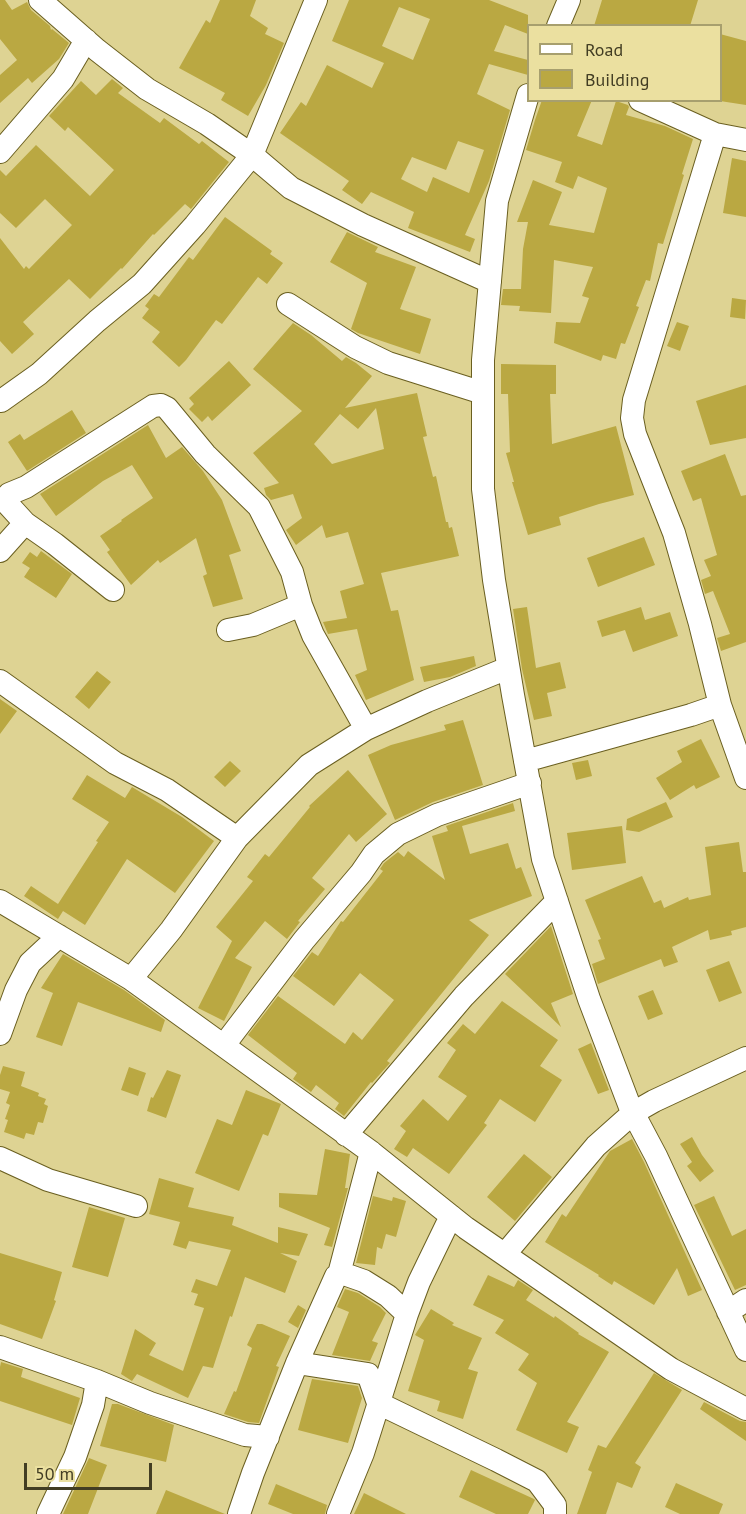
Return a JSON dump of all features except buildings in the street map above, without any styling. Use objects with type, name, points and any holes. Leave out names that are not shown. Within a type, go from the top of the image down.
[{"type":"street","points":[[40,0],[147,89],[207,124],[252,155],[291,188],[363,225],[490,282]]},
{"type":"street","points":[[1,401],[39,374],[142,284],[195,225],[252,155],[316,0]]},
{"type":"street","points":[[559,24],[569,0]]},
{"type":"street","points":[[0,152],[63,79],[86,40]]},
{"type":"street","points":[[527,98],[497,201],[483,360],[483,489],[508,668],[543,859],[589,999],[633,1113],[737,1306],[746,1350]]},
{"type":"street","points":[[644,102],[715,134],[746,140]]},
{"type":"street","points":[[715,134],[640,378],[632,418],[635,434],[674,533],[720,705],[746,778]]},
{"type":"street","points":[[288,304],[355,347],[388,363],[483,393]]},
{"type":"street","points":[[112,590],[56,544],[25,523],[4,500],[153,406],[161,405],[167,408],[205,454],[260,507],[292,572],[301,605],[313,635],[366,729]]},
{"type":"street","points":[[0,551],[25,523]]},
{"type":"street","points":[[228,630],[253,625],[301,605]]},
{"type":"street","points":[[131,979],[171,930],[237,838],[309,765],[366,729],[508,668]]},
{"type":"street","points":[[0,681],[115,763],[167,790],[237,838]]},
{"type":"street","points":[[525,761],[720,705]]},
{"type":"street","points":[[691,715],[732,736]]},
{"type":"street","points":[[224,1045],[304,940],[361,873],[374,854],[398,834],[437,815],[530,783]]},
{"type":"street","points":[[0,901],[131,979],[371,1152],[451,1216],[504,1254],[671,1369],[746,1409]]},
{"type":"street","points":[[346,1135],[464,996],[557,902]]},
{"type":"street","points":[[0,1034],[16,990],[30,963],[59,936]]},
{"type":"street","points":[[504,1254],[596,1146],[633,1113],[746,1058]]},
{"type":"street","points":[[239,1514],[297,1363],[336,1276],[339,1274],[371,1152]]},
{"type":"street","points":[[0,1158],[48,1180],[136,1206]]},
{"type":"street","points":[[338,1514],[363,1453],[419,1282],[451,1216]]},
{"type":"street","points":[[339,1274],[364,1281],[388,1296],[407,1314]]},
{"type":"street","points":[[0,1347],[97,1381],[150,1403],[245,1435],[268,1437]]},
{"type":"street","points":[[297,1363],[368,1374],[378,1402],[537,1481],[555,1505],[555,1514]]},
{"type":"street","points":[[48,1514],[75,1457],[93,1405],[97,1381]]}]
